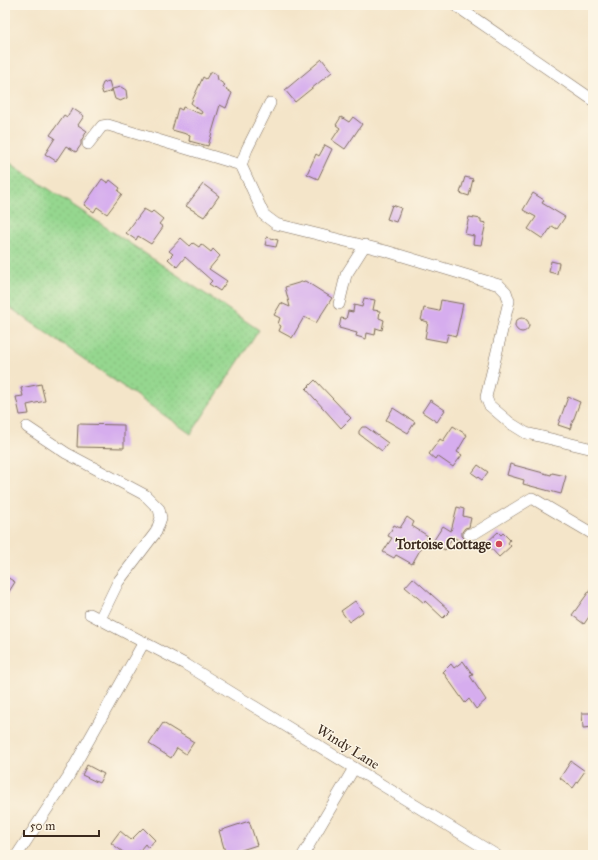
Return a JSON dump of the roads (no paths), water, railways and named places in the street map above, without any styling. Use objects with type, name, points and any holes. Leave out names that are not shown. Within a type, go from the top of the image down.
[{"type":"street","points":[[455,5],[593,100]]},
{"type":"street","points":[[270,103],[247,149],[241,165],[264,215],[276,224],[386,250],[498,285],[506,292],[509,301],[486,397],[489,405],[510,423],[526,433],[593,450]]},
{"type":"street","points":[[88,144],[102,126],[108,125],[241,165]]},
{"type":"street","points":[[339,304],[346,275],[365,245]]},
{"type":"street","name":"Windy Lane","points":[[27,427],[66,453],[145,495],[158,509],[162,518],[156,532],[118,582],[95,617],[185,664],[496,855]]},
{"type":"street","points":[[469,534],[475,533],[532,498],[593,534]]},
{"type":"street","points":[[17,855],[68,777],[144,642]]},
{"type":"street","points":[[303,855],[354,768]]},
{"type":"place","name":"Tortoise Cottage","points":[[499,544]]}]
